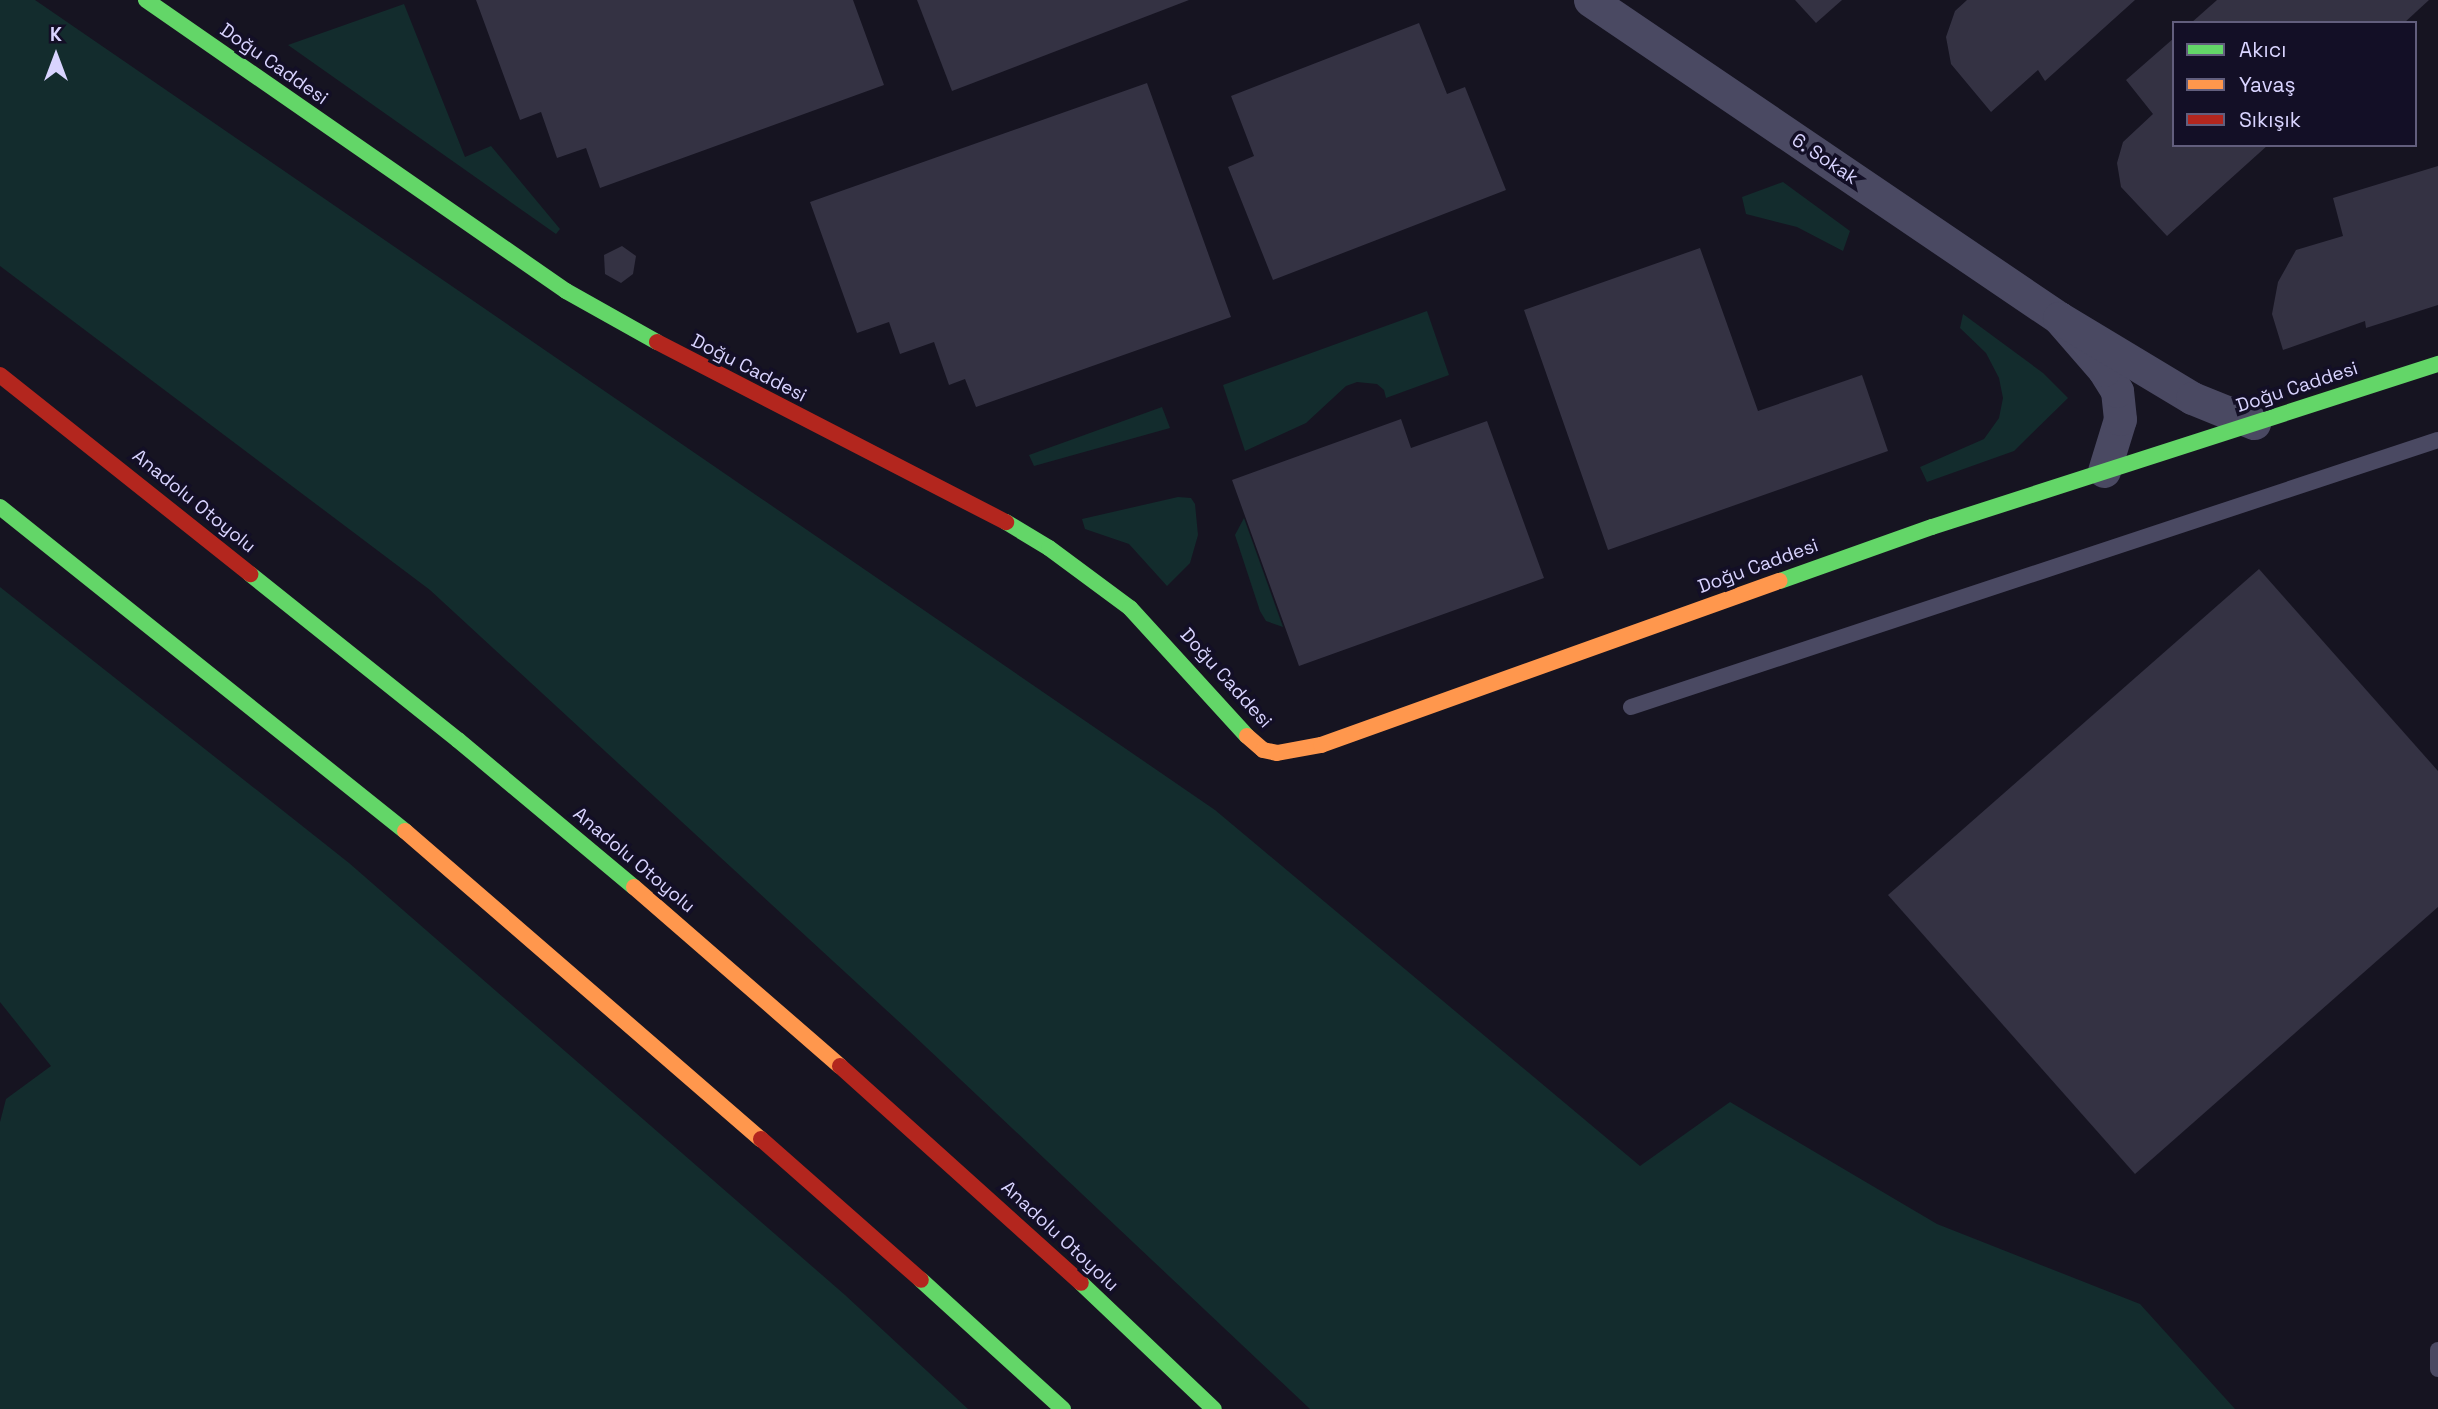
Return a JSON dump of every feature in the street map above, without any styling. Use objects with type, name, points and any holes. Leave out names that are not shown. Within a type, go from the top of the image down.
[{"type":"main road","name":"Doğu Caddesi","points":[[146,0],[566,291],[679,355],[1005,522],[1049,548],[1130,608],[1250,739],[1263,750],[1277,753],[1296,752],[1321,745],[1932,527],[2438,364]]},
{"type":"main road","name":"Anadolu Otoyolu","points":[[0,375],[458,740],[714,954],[1039,1243],[1214,1409]]},
{"type":"main road","points":[[0,508],[384,813],[854,1219],[1063,1409]]},
{"type":"street","name":"6. Sokak","points":[[1590,0],[2059,318],[2192,398],[2254,423]]},
{"type":"street","name":"6. Sokak","points":[[2059,318],[2104,370],[2117,391],[2120,419],[2104,471]]},
{"type":"lane","points":[[1631,707],[2438,440]]},
{"type":"lane","points":[[2438,1349],[2438,1369]]},
{"type":"green space","points":[[0,0],[35,0],[1215,810],[1640,1166],[1730,1102],[1937,1224],[2140,1304],[2235,1409],[1310,1409],[909,1031],[430,590],[0,266]]},
{"type":"green space","points":[[404,4],[465,157],[491,146],[560,229],[556,234],[288,45]]},
{"type":"green space","points":[[1783,182],[1850,231],[1843,251],[1797,227],[1746,214],[1742,197]]},
{"type":"green space","points":[[1427,311],[1449,375],[1386,398],[1384,390],[1377,384],[1357,382],[1346,386],[1306,423],[1245,451],[1223,385]]},
{"type":"green space","points":[[1963,314],[2043,373],[2068,398],[2014,451],[1927,482],[1920,467],[1984,439],[1999,418],[2003,398],[1999,378],[1986,353],[1960,328]]},
{"type":"green space","points":[[1162,407],[1170,428],[1034,466],[1029,455]]},
{"type":"green space","points":[[1178,497],[1191,498],[1195,504],[1198,535],[1190,563],[1167,586],[1129,544],[1085,529],[1082,519]]},
{"type":"green space","points":[[1244,518],[1283,627],[1266,621],[1260,611],[1235,535]]},
{"type":"green space","points":[[0,587],[349,863],[845,1295],[968,1409],[0,1409],[0,1122],[6,1099],[51,1066],[0,1002]]},
{"type":"building","points":[[476,0],[853,0],[884,85],[600,188],[586,148],[557,158],[541,112],[520,120]]},
{"type":"building","points":[[917,0],[1189,0],[952,91]]},
{"type":"building","points":[[1795,0],[1842,0],[1816,23]]},
{"type":"building","points":[[1967,0],[2135,0],[2045,81],[2038,70],[1991,112],[1951,64],[1946,37],[1955,11]]},
{"type":"building","points":[[2217,0],[2429,0],[2406,21],[2193,21]]},
{"type":"building","points":[[1419,23],[1447,94],[1465,87],[1506,190],[1273,280],[1228,167],[1254,156],[1231,96]]},
{"type":"building","points":[[2172,40],[2172,147],[2266,147],[2167,236],[2121,187],[2117,163],[2123,142],[2153,114],[2126,80]]},
{"type":"building","points":[[1147,83],[1231,317],[976,407],[965,379],[949,385],[934,342],[900,354],[889,322],[857,333],[810,202]]},
{"type":"building","points":[[2438,166],[2438,305],[2366,328],[2365,321],[2283,350],[2272,314],[2278,282],[2296,250],[2343,236],[2333,198]]},
{"type":"building","points":[[622,246],[636,256],[633,274],[621,283],[605,274],[604,255]]},
{"type":"building","points":[[1700,248],[1758,411],[1862,375],[1888,451],[1608,550],[1524,310]]},
{"type":"building","points":[[1401,419],[1411,448],[1487,421],[1544,578],[1299,666],[1232,480]]},
{"type":"building","points":[[2259,569],[2438,771],[2438,907],[2135,1174],[1888,895]]},
{"type":"traffic: fast","points":[[146,0],[566,291],[657,342]]},
{"type":"traffic: fast","points":[[1780,581],[1932,527],[2438,364]]},
{"type":"traffic: fast","points":[[0,507],[405,831]]},
{"type":"traffic: fast","points":[[1006,522],[1049,548],[1130,608],[1247,736]]},
{"type":"traffic: fast","points":[[250,574],[458,740],[634,887]]},
{"type":"traffic: fast","points":[[921,1280],[1063,1409]]},
{"type":"traffic: fast","points":[[1081,1283],[1214,1409]]},
{"type":"traffic: slow","points":[[1247,736],[1263,750],[1277,753],[1321,745],[1780,581]]},
{"type":"traffic: slow","points":[[405,831],[761,1139]]},
{"type":"traffic: slow","points":[[634,887],[840,1066]]},
{"type":"traffic: jam","points":[[657,342],[1006,522]]},
{"type":"traffic: jam","points":[[0,375],[250,574]]},
{"type":"traffic: jam","points":[[840,1066],[1081,1283]]},
{"type":"traffic: jam","points":[[761,1139],[921,1280]]}]
